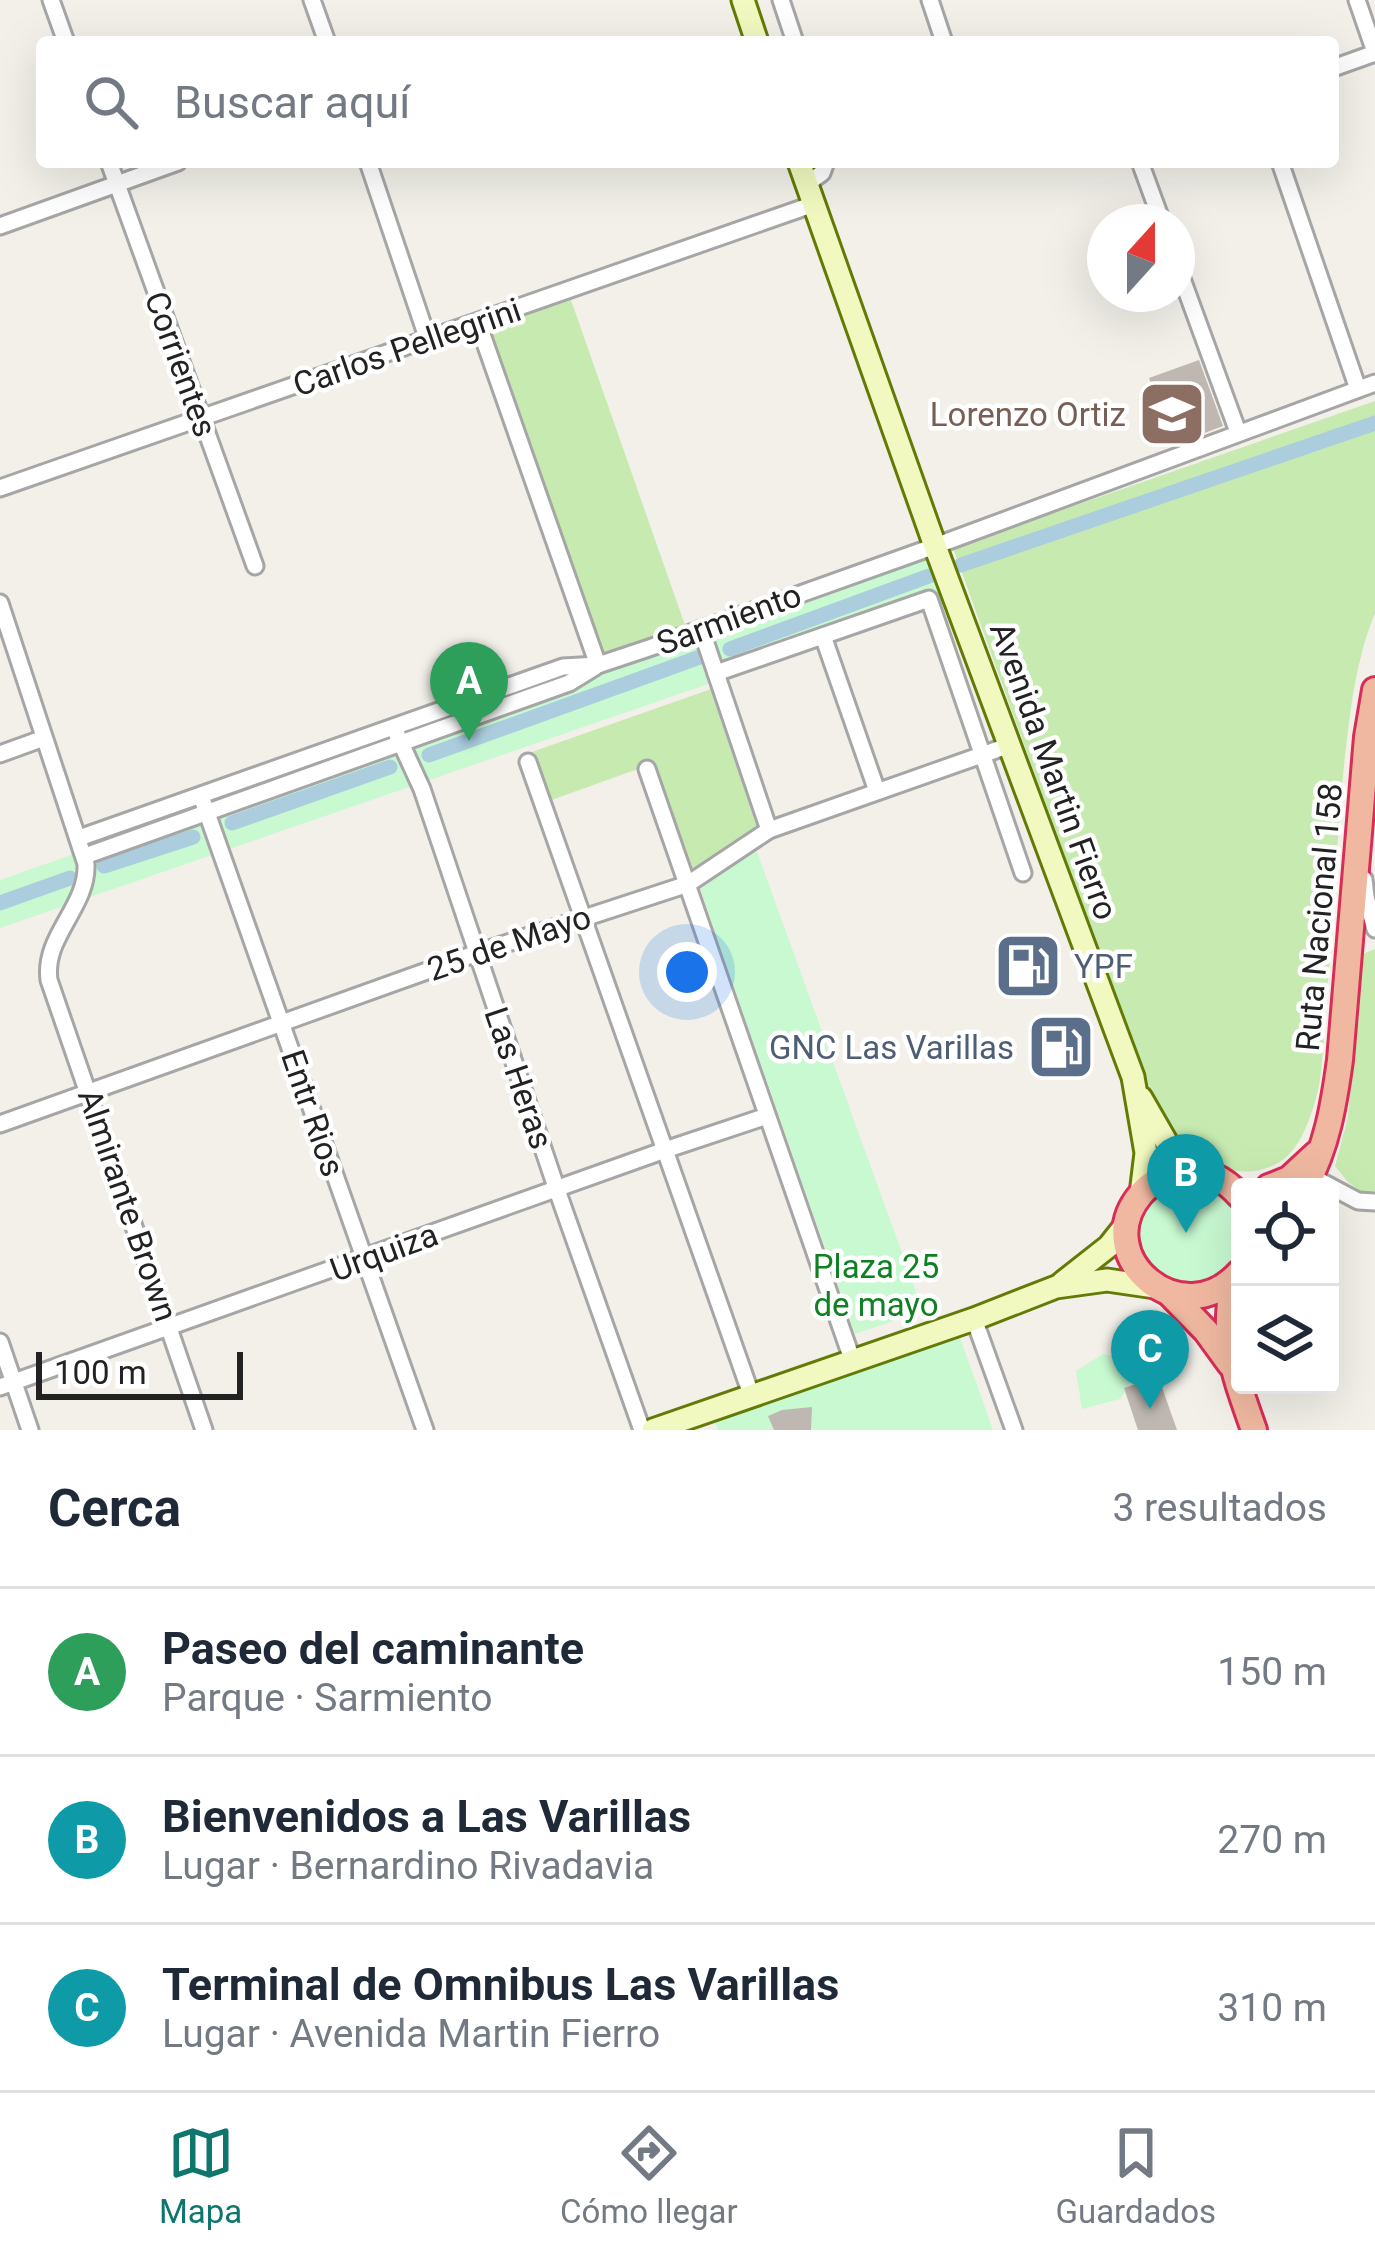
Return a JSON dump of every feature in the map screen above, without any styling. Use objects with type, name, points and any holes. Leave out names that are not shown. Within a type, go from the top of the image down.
[{"type":"highway","name":"Ruta Nacional 158","points":[[1310,1178],[1334,1108],[1367,933],[1359,849],[1375,690]]},
{"type":"highway","points":[[1289,1178],[1322,1148]]},
{"type":"highway","points":[[1231,1188],[1211,1174],[1196,1171],[1166,1176],[1141,1193],[1126,1234],[1131,1257],[1143,1277],[1206,1331],[1231,1366]]},
{"type":"highway","points":[[1162,1290],[1182,1297],[1210,1294],[1231,1279]]},
{"type":"highway","points":[[1231,1304],[1227,1326],[1231,1366]]},
{"type":"highway","points":[[1241,1394],[1254,1430]]},
{"type":"main road","points":[[743,0],[756,36]]},
{"type":"main road","name":"Avenida Martin Fierro","points":[[807,184],[1135,1087],[1168,1145],[1196,1171]]},
{"type":"main road","name":"Avenida Martin Fierro","points":[[1135,1087],[1146,1153],[1141,1193]]},
{"type":"main road","points":[[1056,1287],[1109,1246],[1128,1222]]},
{"type":"main road","points":[[653,1430],[1056,1287],[1107,1280],[1162,1290]]},
{"type":"street","points":[[51,0],[64,36]]},
{"type":"street","points":[[313,0],[325,36]]},
{"type":"street","points":[[782,0],[794,36]]},
{"type":"street","points":[[930,0],[942,36]]},
{"type":"street","points":[[1339,66],[1375,53],[1357,0]]},
{"type":"street","name":"Corrientes","points":[[111,168],[255,566]]},
{"type":"street","points":[[0,226],[161,168]]},
{"type":"street","points":[[370,168],[428,340]]},
{"type":"street","points":[[1142,168],[1155,204]]},
{"type":"street","points":[[1282,168],[1358,389]]},
{"type":"street","name":"Carlos Pellegrini","points":[[0,488],[478,322],[807,184]]},
{"type":"street","points":[[1194,312],[1238,432]]},
{"type":"street","points":[[478,322],[598,665]]},
{"type":"street","name":"Sarmiento","points":[[397,736],[569,683],[598,665],[1375,383]]},
{"type":"street","points":[[716,674],[928,599],[1023,873]]},
{"type":"street","points":[[0,603],[86,866],[204,804]]},
{"type":"street","points":[[701,628],[769,830]]},
{"type":"street","points":[[823,636],[877,790]]},
{"type":"street","points":[[79,838],[204,804],[397,736]]},
{"type":"street","name":"Las Heras","points":[[397,736],[422,789],[643,1430]]},
{"type":"street","points":[[0,754],[44,738]]},
{"type":"street","name":"25 de Mayo","points":[[0,1124],[477,953],[688,884],[769,830],[1010,745]]},
{"type":"street","points":[[528,762],[751,1394]]},
{"type":"street","points":[[647,770],[852,1359]]},
{"type":"street","name":"Entr Rios","points":[[204,804],[424,1430]]},
{"type":"street","name":"Almirante Brown","points":[[86,866],[79,899],[51,950],[49,980],[204,1430]]},
{"type":"street","name":"Urquiza","points":[[7,1384],[767,1116]]},
{"type":"street","points":[[1339,1194],[1375,1202]]},
{"type":"street","points":[[974,1319],[1014,1430]]},
{"type":"street","points":[[0,1342],[7,1384],[30,1430]]},
{"type":"green space","points":[[571,300],[686,628],[602,657],[488,328]]},
{"type":"green space","points":[[1375,401],[1375,613],[1358,669],[1346,746],[1318,1091],[1304,1132],[1285,1158],[1260,1170],[1233,1171],[1207,1163],[1184,1148],[1150,1094],[953,548]]},
{"type":"green space","points":[[929,553],[946,602],[0,928],[0,880]]},
{"type":"green space","points":[[714,688],[761,827],[690,877],[649,765],[546,802],[529,753]]},
{"type":"green space","name":"Plaza 25 de mayo","points":[[756,849],[923,1311],[855,1334],[700,889]]},
{"type":"green space","points":[[1375,949],[1375,1191],[1363,1193],[1335,1166],[1348,1117],[1360,955]]},
{"type":"green space","points":[[1179,1183],[1199,1183],[1231,1204],[1231,1264],[1218,1277],[1199,1285],[1179,1285],[1160,1277],[1146,1263],[1138,1244],[1138,1224],[1146,1205],[1160,1191]]},
{"type":"green space","points":[[959,1335],[993,1430],[718,1430],[713,1416]]},
{"type":"green space","points":[[1103,1354],[1125,1360],[1131,1380],[1120,1399],[1082,1409],[1076,1371]]},
{"type":"building","points":[[1199,360],[1223,426],[1173,445],[1149,378]]},
{"type":"building","points":[[1152,1359],[1177,1430],[1138,1430],[1124,1388],[1136,1384],[1130,1367]]},
{"type":"building","points":[[812,1407],[811,1430],[774,1430],[768,1416],[782,1410]]},
{"type":"waterway","points":[[961,565],[1375,423]]},
{"type":"waterway","points":[[730,649],[929,576]]},
{"type":"waterway","points":[[429,755],[700,657]]},
{"type":"waterway","points":[[232,823],[390,767]]},
{"type":"waterway","points":[[104,866],[193,837]]},
{"type":"waterway","points":[[0,903],[70,878]]},
{"type":"place","name":"Lorenzo Ortiz","points":[[1172,414]]},
{"type":"place","name":"Paseo del caminante","points":[[469,741]]},
{"type":"place","name":"YPF","points":[[1028,966]]},
{"type":"place","name":"GNC Las Varillas","points":[[1061,1047]]},
{"type":"place","name":"Bienvenidos a Las Varillas","points":[[1186,1233]]},
{"type":"place","name":"Terminal de Omnibus Las Varillas","points":[[1150,1409]]}]
